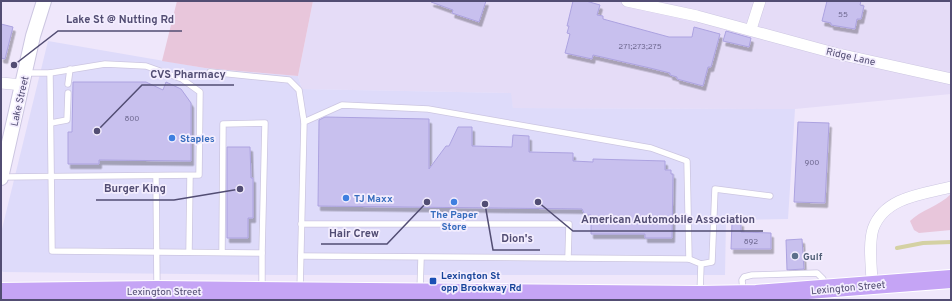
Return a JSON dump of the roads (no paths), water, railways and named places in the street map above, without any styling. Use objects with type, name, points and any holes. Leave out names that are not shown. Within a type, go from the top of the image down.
[{"type":"main road","name":"Lexington Street","points":[[1,292],[157,290],[300,291],[420,296],[700,295],[831,292],[872,285],[951,279]]},
{"type":"street","name":"Lake Street","points":[[1,178],[33,36],[44,1]]},
{"type":"street","name":"Ridge Lane","points":[[627,1],[751,30],[834,53],[951,79]]},
{"type":"street","points":[[751,30],[760,1]]},
{"type":"street","points":[[1,84],[24,79]]},
{"type":"street","points":[[872,285],[871,250],[873,230],[880,216],[893,205],[909,196],[951,187]]},
{"type":"lane","points":[[1,178],[51,176],[199,176],[200,92],[182,79],[146,66],[105,64],[70,69],[24,79]]},
{"type":"lane","points":[[68,84],[70,69]]},
{"type":"lane","points":[[210,72],[289,80],[299,90],[304,122],[300,291]]},
{"type":"lane","points":[[50,73],[52,250],[262,253]]},
{"type":"lane","points":[[51,123],[67,120],[68,93]]},
{"type":"lane","points":[[304,122],[342,105],[428,109],[651,148],[687,161],[689,259]]},
{"type":"lane","points":[[222,252],[223,124],[265,123],[262,291]]},
{"type":"lane","points":[[156,176],[157,290]]},
{"type":"lane","points":[[190,176],[190,252]]},
{"type":"lane","points":[[301,256],[421,259],[689,259],[701,264],[712,262],[715,189],[770,196]]},
{"type":"lane","points":[[301,224],[569,224],[568,258]]},
{"type":"lane","points":[[420,296],[421,259]]},
{"type":"lane","points":[[700,295],[701,264]]},
{"type":"waterway","points":[[897,248],[923,243],[951,242]]},
{"type":"place","name":"Lake St @ Nutting Rd","points":[[14,65]]},
{"type":"place","name":"CVS Pharmacy","points":[[97,131]]},
{"type":"place","name":"Staples","points":[[172,138]]},
{"type":"place","name":"Burger King","points":[[240,189]]},
{"type":"place","name":"TJ Maxx","points":[[346,198]]},
{"type":"place","name":"Hair Crew","points":[[427,202]]},
{"type":"place","name":"The Paper Store","points":[[454,202]]},
{"type":"place","name":"American Automobile Association","points":[[538,202]]},
{"type":"place","name":"Dion's","points":[[485,204]]},
{"type":"place","name":"Gulf","points":[[795,256]]},
{"type":"place","name":"Lexington St opp Brookway Rd","points":[[433,281]]}]
